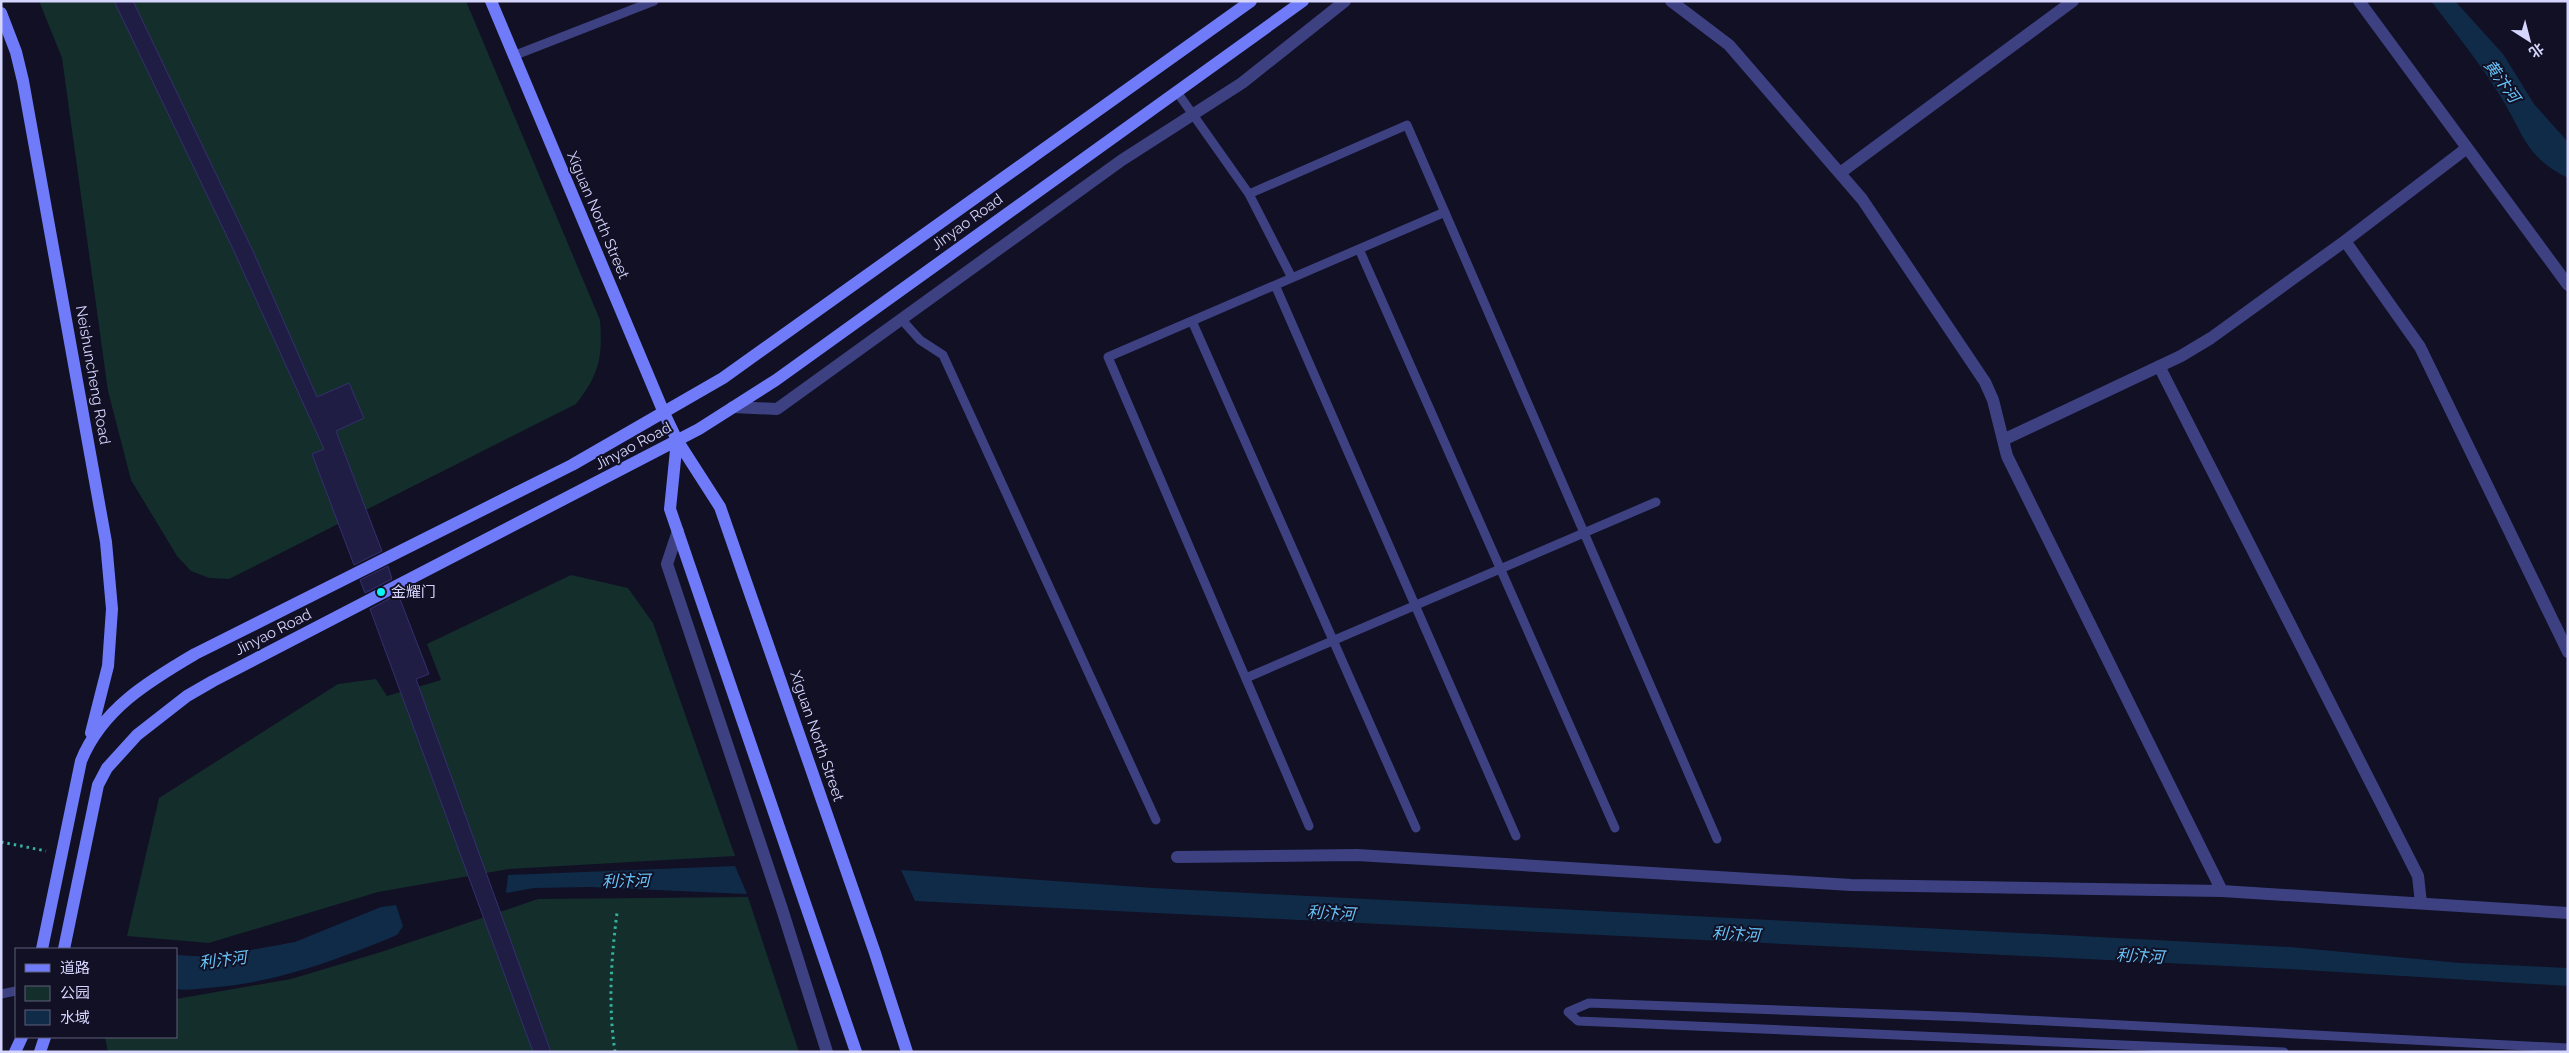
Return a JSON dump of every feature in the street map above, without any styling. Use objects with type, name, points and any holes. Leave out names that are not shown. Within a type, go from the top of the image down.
[{"type":"main road","name":"Xiguan North Street","points":[[491,1],[664,413],[677,440],[720,507],[872,944],[907,1052]]},
{"type":"main road","name":"Jinyao Road","points":[[42,948],[76,781],[88,746],[104,721],[139,690],[195,654],[572,465],[745,364],[1251,1]]},
{"type":"main road","name":"Jinyao Road","points":[[64,948],[98,785],[117,754],[137,735],[187,696],[677,440],[733,407],[776,380],[1303,1]]},
{"type":"main road","name":"Neishuncheng Road","points":[[1,13],[16,52],[23,81],[106,542],[112,609],[108,666],[88,746]]},
{"type":"main road","points":[[677,440],[670,509],[856,1052]]},
{"type":"main road","points":[[15,1052],[22,1038]]},
{"type":"main road","points":[[40,1052],[45,1038]]},
{"type":"street","points":[[733,407],[777,409],[1122,160],[1242,83],[1345,1]]},
{"type":"street","points":[[1671,1],[1729,44],[1840,172],[1862,199],[1985,382],[1993,400],[2007,456],[2222,891]]},
{"type":"street","points":[[1840,172],[2073,1]]},
{"type":"street","points":[[2358,1],[2568,285]]},
{"type":"street","points":[[2003,440],[2159,366],[2211,338],[2345,241],[2468,148]]},
{"type":"street","points":[[2345,241],[2420,347],[2568,652]]},
{"type":"street","points":[[2159,366],[2418,876],[2421,903]]},
{"type":"street","points":[[678,531],[667,564],[827,1052]]},
{"type":"street","points":[[1177,857],[1357,855],[1851,885],[2222,891],[2568,913]]},
{"type":"lane","points":[[513,56],[654,1]]},
{"type":"lane","points":[[1177,92],[1249,194],[1292,278]]},
{"type":"lane","points":[[1249,194],[1407,125],[1717,839]]},
{"type":"lane","points":[[1309,826],[1108,357],[1445,212]]},
{"type":"lane","points":[[1359,249],[1615,828]]},
{"type":"lane","points":[[1275,285],[1516,836]]},
{"type":"lane","points":[[902,320],[920,340],[943,355],[1156,820]]},
{"type":"lane","points":[[1192,321],[1416,828]]},
{"type":"lane","points":[[1246,678],[1656,502]]},
{"type":"lane","points":[[1,994],[15,990]]},
{"type":"lane","points":[[2284,1052],[1578,1021],[1568,1012],[1589,1003],[1967,1017],[2568,1048]]},
{"type":"path","points":[[1,842],[62,854]]},
{"type":"path","points":[[615,1052],[612,1030],[610,962],[616,913]]},
{"type":"green space","points":[[39,1],[466,1],[600,320],[601,345],[598,365],[584,394],[576,404],[229,579],[209,578],[191,571],[177,556],[131,480],[108,391],[62,58]]},
{"type":"green space","points":[[571,575],[628,588],[653,623],[735,856],[509,869],[378,892],[209,943],[127,936],[159,798],[338,684],[376,679],[387,696],[441,680],[427,644]]},
{"type":"green space","points":[[748,897],[799,1052],[108,1052],[105,1038],[178,1038],[178,999],[291,979],[381,952],[538,899]]},
{"type":"water","name":"黄汴河","points":[[2431,1],[2455,1],[2503,54],[2534,104],[2568,142],[2568,178],[2553,170],[2533,152],[2491,82]]},
{"type":"water","name":"利汴河","points":[[735,866],[747,894],[590,887],[534,888],[506,893],[508,875]]},
{"type":"water","name":"利汴河","points":[[901,870],[1153,888],[2290,947],[2460,963],[2568,968],[2568,986],[2289,969],[915,901]]},
{"type":"water","name":"利汴河","points":[[396,905],[403,926],[397,935],[309,968],[264,980],[192,990],[178,989],[178,955],[212,957],[295,942],[381,907]]},
{"type":"building","points":[[114,1],[133,1],[253,251],[317,397],[349,383],[364,418],[336,431],[382,551],[354,565],[312,454],[324,449],[232,247]]},
{"type":"building","points":[[388,566],[392,579],[365,593],[360,580]]},
{"type":"building","points":[[398,594],[429,674],[416,679],[551,1052],[533,1052],[370,609]]},
{"type":"place","name":"金耀门","points":[[381,592]]}]
